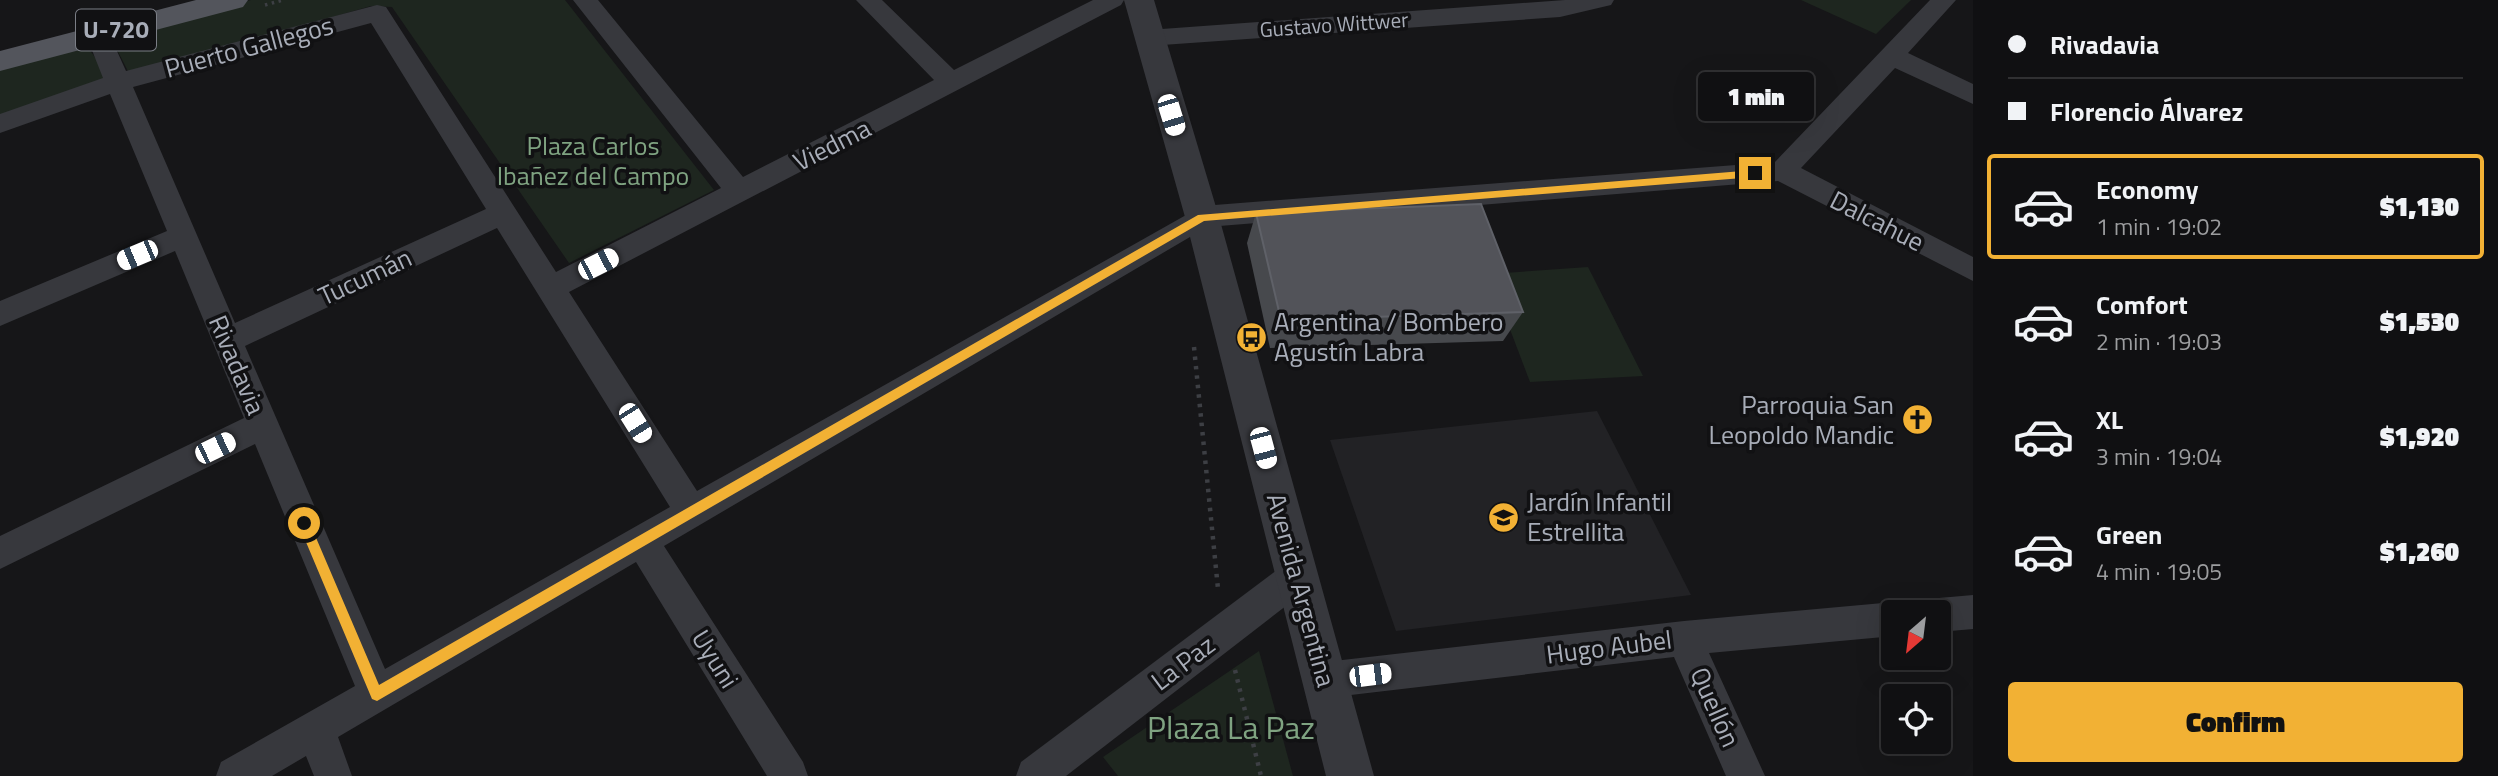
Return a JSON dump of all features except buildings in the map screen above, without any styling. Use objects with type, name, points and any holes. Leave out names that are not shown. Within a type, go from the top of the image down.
[{"type":"main road","name":"U-720","points":[[0,61],[233,0]]},
{"type":"street","points":[[585,0],[739,192]]},
{"type":"street","points":[[868,0],[953,84]]},
{"type":"street","name":"Viedma","points":[[551,288],[953,84],[1111,0]]},
{"type":"street","name":"Avenida Argentina","points":[[1139,0],[1202,217],[1350,776]]},
{"type":"street","name":"Gustavo Wittwer","points":[[1148,38],[1560,9],[1602,0]]},
{"type":"street","points":[[236,776],[1202,217],[1782,171],[1944,0]]},
{"type":"street","name":"Puerto Gallegos","points":[[0,124],[118,82],[377,13],[692,513]]},
{"type":"street","name":"Rivadavia","points":[[98,35],[377,694]]},
{"type":"street","points":[[1890,55],[1973,95]]},
{"type":"street","name":"Dalcahue","points":[[1782,171],[1973,270]]},
{"type":"street","name":"Tucumán","points":[[227,340],[503,213]]},
{"type":"street","points":[[0,314],[183,236]]},
{"type":"street","points":[[0,553],[262,425]]},
{"type":"street","name":"Uyuni","points":[[642,541],[789,776]]},
{"type":"street","name":"La Paz","points":[[1035,776],[1297,576]]},
{"type":"street","points":[[1951,614],[1973,611]]},
{"type":"street","name":"Hugo Aubel","points":[[1325,680],[1684,638],[1881,620]]},
{"type":"street","name":"Quellón","points":[[1684,638],[1746,776]]},
{"type":"street","points":[[316,730],[333,776]]},
{"type":"path","points":[[1194,344],[1220,601]]},
{"type":"path","points":[[1234,666],[1261,776]]},
{"type":"shaded area","name":"Jardín Infantil Estrellita","points":[[1597,411],[1691,595],[1396,631],[1330,440]]},
{"type":"green space","name":"Plaza Carlos Ibañez del Campo","points":[[251,0],[565,0],[714,190],[569,263],[392,7],[371,6],[130,75],[110,36]]},
{"type":"green space","points":[[1801,0],[1911,0],[1876,34]]},
{"type":"green space","points":[[85,44],[110,77],[0,117],[0,67]]},
{"type":"green space","points":[[1588,267],[1643,376],[1530,382],[1489,274]]},
{"type":"green space","name":"Plaza La Paz","points":[[1259,651],[1293,776],[1118,776],[1103,757]]},
{"type":"place","name":"Argentina / Bombero Agustín Labra","points":[[1251,337]]},
{"type":"place","name":"Parroquia San Leopoldo Mandic","points":[[1917,420]]},
{"type":"place","name":"Jardín Infantil Estrellita","points":[[1504,517]]},
{"type":"route","points":[[304,523],[377,694],[1202,217],[1755,173]]}]
